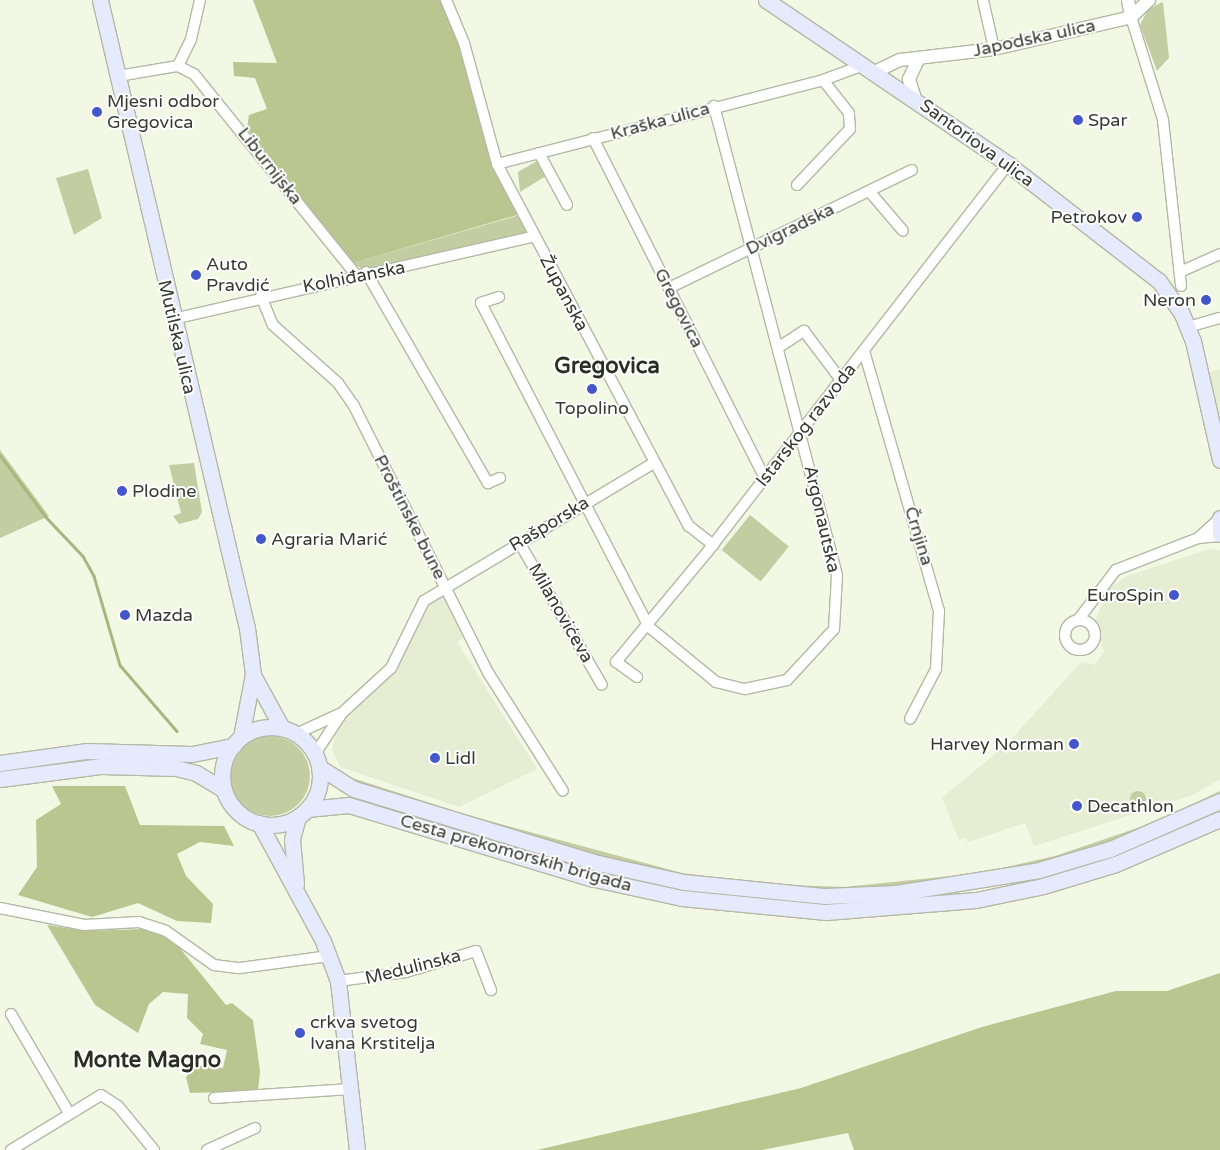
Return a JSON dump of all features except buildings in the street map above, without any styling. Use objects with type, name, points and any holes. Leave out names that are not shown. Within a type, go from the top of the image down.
[{"type":"main road","name":"Mutilska ulica","points":[[100,0],[173,319],[247,628],[253,674],[237,742]]},
{"type":"main road","name":"Santoriova ulica","points":[[766,0],[915,98],[1008,164],[1131,257],[1175,302],[1188,326],[1220,460]]},
{"type":"main road","name":"Mutilska ulica","points":[[253,674],[289,731]]},
{"type":"main road","points":[[0,763],[87,751],[192,754],[237,742],[261,728],[289,731],[317,761],[318,789],[303,813],[292,857],[298,898]]},
{"type":"main road","points":[[237,742],[225,759],[224,790],[232,805],[259,824],[330,956],[338,981],[357,1150]]},
{"type":"main road","name":"Cesta prekomorskih brigada","points":[[317,761],[354,789],[598,863],[684,882],[825,896],[914,891],[1038,870],[1110,849],[1220,801]]},
{"type":"main road","points":[[0,779],[102,766],[176,768],[196,773],[224,790]]},
{"type":"main road","name":"Cesta prekomorskih brigada","points":[[303,813],[349,805],[590,878],[682,898],[826,912],[976,900],[1043,886],[1116,864],[1220,820]]},
{"type":"main road","points":[[259,824],[279,824],[303,813]]},
{"type":"street","points":[[118,76],[178,66],[191,39],[200,0]]},
{"type":"street","name":"Županska","points":[[446,0],[464,43],[497,164],[689,526],[713,545]]},
{"type":"street","points":[[983,0],[994,49]]},
{"type":"street","points":[[1128,0],[1131,17],[1163,120],[1181,286]]},
{"type":"street","name":"Japodska ulica","points":[[873,71],[898,70],[916,59],[994,49],[1131,17],[1150,0]]},
{"type":"street","points":[[915,98],[909,79],[916,59]]},
{"type":"street","name":"Liburnijska","points":[[178,66],[212,92],[361,274],[488,483],[500,478]]},
{"type":"street","name":"Kraška ulica","points":[[497,164],[714,106],[823,80],[873,71]]},
{"type":"street","points":[[798,185],[850,128],[849,113],[823,80]]},
{"type":"street","name":"Argonautska","points":[[499,297],[481,303],[649,627],[716,682],[745,689],[787,680],[834,630],[837,575],[801,430],[714,106]]},
{"type":"street","name":"Gregovica","points":[[593,138],[765,478]]},
{"type":"street","points":[[539,153],[567,205]]},
{"type":"street","name":"Istarskog razvoda","points":[[637,677],[616,662],[649,627],[1008,164]]},
{"type":"street","name":"Dvigradska","points":[[669,288],[912,170]]},
{"type":"street","points":[[869,191],[902,231]]},
{"type":"street","name":"Kolhiđanska","points":[[173,319],[261,296],[534,236]]},
{"type":"street","points":[[1180,272],[1220,254]]},
{"type":"street","name":"Proštinske bune","points":[[261,296],[273,325],[338,383],[354,406],[489,674],[563,791]]},
{"type":"street","points":[[1188,326],[1220,318]]},
{"type":"street","points":[[779,347],[804,331],[841,380]]},
{"type":"street","name":"Črnjina","points":[[864,351],[939,612],[936,669],[926,695],[910,719]]},
{"type":"street","name":"Rašporska","points":[[342,713],[390,668],[416,610],[445,588],[519,542],[654,463]]},
{"type":"street","points":[[1090,606],[1094,642],[1078,650],[1065,635],[1090,606],[1116,570],[1198,538],[1220,527]]},
{"type":"street","points":[[1198,538],[1220,527]]},
{"type":"street","name":"Milanovićeva","points":[[519,542],[602,685]]},
{"type":"street","points":[[1078,620],[1091,624]]},
{"type":"street","points":[[289,731],[342,713]]},
{"type":"street","points":[[317,761],[342,713]]},
{"type":"street","points":[[0,908],[84,925],[139,922],[166,931],[214,965],[240,968],[330,956]]},
{"type":"street","name":"Medulinska","points":[[338,981],[406,972],[476,951],[492,990]]},
{"type":"street","points":[[11,1014],[69,1113]]},
{"type":"street","points":[[214,1098],[351,1089]]},
{"type":"street","points":[[10,1150],[101,1095],[118,1106],[154,1150]]},
{"type":"street","points":[[207,1150],[255,1128]]},
{"type":"shaded area","points":[[1163,2],[1169,58],[1157,71],[1140,25],[1148,9]]},
{"type":"shaded area","points":[[542,158],[551,173],[520,192],[518,172]]},
{"type":"shaded area","points":[[88,169],[102,218],[74,235],[56,178]]},
{"type":"shaded area","points":[[523,214],[534,236],[366,272],[353,263]]},
{"type":"shaded area","points":[[1220,369],[1220,417],[1209,372]]},
{"type":"shaded area","points":[[0,450],[49,516],[0,538]]},
{"type":"shaded area","points":[[194,463],[202,512],[198,519],[179,524],[173,516],[181,513],[169,465]]},
{"type":"shaded area","points":[[750,515],[789,546],[761,581],[722,550]]},
{"type":"shaded area","points":[[1209,549],[1220,550],[1220,779],[1193,795],[1034,846],[1025,823],[968,842],[965,837],[959,840],[942,798],[1008,743],[1081,662],[1095,665],[1104,651],[1094,624],[1107,590],[1127,576]]},
{"type":"shaded area","points":[[441,592],[465,637],[457,642],[537,769],[459,807],[340,767],[332,750],[336,733],[329,726],[392,668],[417,611]]},
{"type":"shaded area","points":[[262,736],[278,736],[299,747],[310,768],[310,784],[299,805],[278,816],[262,816],[248,810],[236,798],[230,784],[230,768],[236,754],[248,742]]},
{"type":"shaded area","points":[[346,776],[452,810],[453,813],[358,783]]},
{"type":"shaded area","points":[[1138,791],[1146,799],[1138,807],[1130,799]]},
{"type":"shaded area","points":[[1220,791],[1220,794],[1108,844],[1056,859],[911,886],[844,890],[764,887],[683,877],[583,853],[460,813],[682,873],[766,884],[844,887],[980,873],[1055,856],[1155,822]]},
{"type":"green space","points":[[253,0],[446,0],[517,215],[353,263],[247,129],[249,115],[267,109],[255,78],[234,76],[233,62],[277,63]]},
{"type":"green space","points":[[52,786],[125,786],[140,825],[224,826],[234,846],[200,842],[177,854],[186,876],[213,904],[211,923],[177,921],[138,903],[92,917],[18,895],[37,867],[36,820],[61,804]]},
{"type":"green space","points":[[47,925],[86,931],[143,929],[170,936],[226,1005],[232,1003],[253,1020],[260,1071],[258,1091],[190,1093],[186,1077],[197,1065],[223,1068],[227,1050],[200,1044],[203,1034],[187,1018],[188,994],[163,992],[149,1004],[138,1033],[95,1005]]},
{"type":"green space","points":[[1220,973],[1220,1150],[854,1150],[848,1133],[762,1150],[537,1150],[801,1088],[982,1027],[1116,991],[1167,991]]},
{"type":"waterway","points":[[0,455],[46,517],[83,556],[94,576],[120,665],[177,731]]},
{"type":"place","name":"Mjesni odbor Gregovica","points":[[97,112]]},
{"type":"place","name":"Spar","points":[[1078,120]]},
{"type":"place","name":"Petrokov","points":[[1137,217]]},
{"type":"place","name":"Auto Pravdić","points":[[196,275]]},
{"type":"place","name":"Neron","points":[[1206,300]]},
{"type":"place","name":"Topolino","points":[[592,389]]},
{"type":"place","name":"Plodine","points":[[122,491]]},
{"type":"place","name":"Agraria Marić","points":[[261,539]]},
{"type":"place","name":"EuroSpin","points":[[1174,595]]},
{"type":"place","name":"Mazda","points":[[125,615]]},
{"type":"place","name":"Harvey Norman","points":[[1074,744]]},
{"type":"place","name":"Lidl","points":[[435,758]]},
{"type":"place","name":"Decathlon","points":[[1077,806]]},
{"type":"place","name":"crkva svetog Ivana Krstitelja","points":[[300,1033]]},
{"type":"district","name":"Gregovica","points":[[607,367]]},
{"type":"district","name":"Monte Magno","points":[[147,1061]]}]
